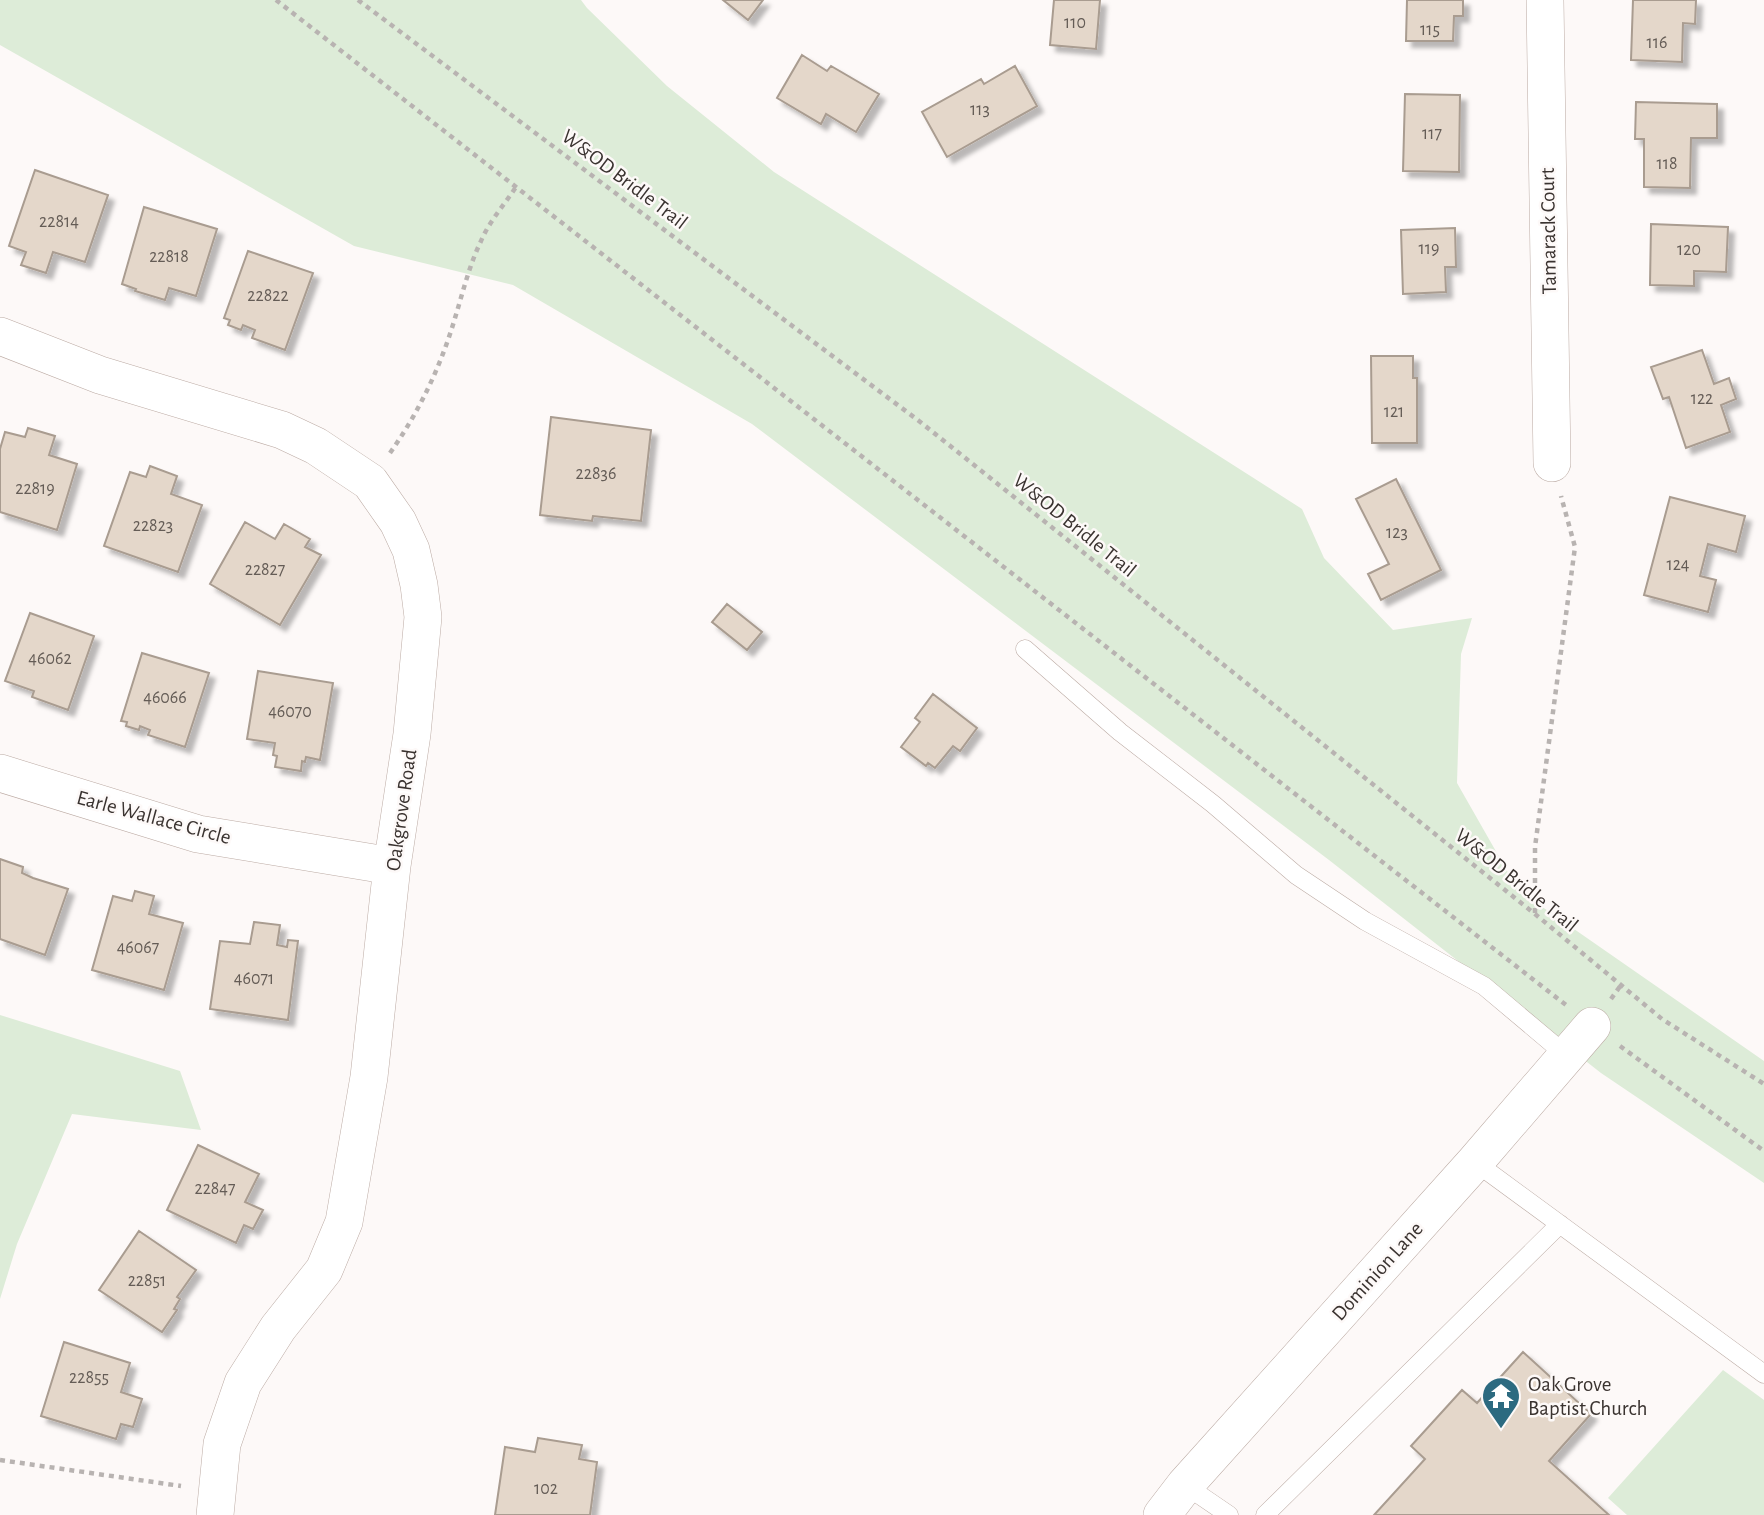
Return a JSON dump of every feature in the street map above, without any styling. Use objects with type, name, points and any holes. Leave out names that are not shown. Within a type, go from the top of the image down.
[{"type":"street","name":"Tamarack Court","points":[[1545,0],[1552,463]]},
{"type":"street","name":"Oakgrove Road","points":[[0,336],[100,375],[282,430],[316,446],[370,482],[398,522],[411,550],[423,617],[412,734],[392,866],[369,1077],[344,1222],[324,1270],[278,1328],[243,1383],[222,1444],[216,1503]]},
{"type":"street","name":"Earle Wallace Circle","points":[[0,773],[198,834],[392,866]]},
{"type":"street","name":"Dominion Lane","points":[[1162,1515],[1185,1485],[1475,1162],[1592,1026]]},
{"type":"lane","points":[[1025,649],[1120,732],[1213,804],[1296,875],[1365,921],[1484,986],[1566,1055]]},
{"type":"lane","points":[[1475,1162],[1764,1374]]},
{"type":"lane","points":[[1265,1515],[1560,1224]]},
{"type":"lane","points":[[1185,1485],[1229,1515]]},
{"type":"path","points":[[276,0],[1592,1026],[1764,1151]]},
{"type":"path","name":"W&OD Bridle Trail","points":[[358,0],[919,421],[1662,1018],[1764,1084]]},
{"type":"path","points":[[370,482],[407,429],[427,392],[482,239],[516,187]]},
{"type":"path","points":[[1535,914],[1535,847],[1575,547],[1552,463]]},
{"type":"path","points":[[0,1460],[216,1503]]},
{"type":"green space","points":[[0,0],[581,0],[667,86],[774,172],[1302,509],[1324,558],[1393,630],[1472,618],[1461,654],[1457,783],[1518,890],[1764,1061],[1764,1183],[1601,1073],[1329,860],[752,424],[513,285],[354,246],[0,45]]},
{"type":"green space","points":[[0,1015],[180,1071],[201,1130],[72,1114],[17,1244],[0,1299]]},
{"type":"green space","points":[[1723,1370],[1764,1400],[1764,1515],[1627,1515],[1608,1498]]},
{"type":"building","points":[[723,0],[763,0],[748,20]]},
{"type":"building","points":[[1054,0],[1100,0],[1096,49],[1050,45]]},
{"type":"building","points":[[1407,0],[1463,0],[1463,16],[1454,16],[1453,41],[1406,41]]},
{"type":"building","points":[[1633,0],[1696,0],[1695,24],[1683,23],[1682,62],[1631,60]]},
{"type":"building","points":[[802,55],[827,71],[831,66],[879,94],[856,132],[826,114],[821,124],[777,98]]},
{"type":"building","points":[[1015,66],[1037,106],[947,157],[922,112],[981,79],[984,84]]},
{"type":"building","points":[[1405,94],[1460,95],[1459,172],[1403,171]]},
{"type":"building","points":[[1636,102],[1717,104],[1717,138],[1691,138],[1690,188],[1644,187],[1644,139],[1635,139]]},
{"type":"building","points":[[35,170],[108,195],[85,262],[53,252],[46,273],[21,265],[26,252],[9,246]]},
{"type":"building","points":[[144,207],[217,229],[196,296],[169,288],[165,300],[122,284]]},
{"type":"building","points":[[1651,224],[1728,227],[1726,272],[1694,271],[1694,286],[1650,285]]},
{"type":"building","points":[[1455,228],[1456,267],[1445,267],[1446,292],[1403,294],[1401,230]]},
{"type":"building","points":[[248,251],[313,273],[285,350],[252,338],[255,330],[243,325],[241,330],[228,325],[230,320],[224,318]]},
{"type":"building","points":[[1702,350],[1714,384],[1729,378],[1736,399],[1721,405],[1730,432],[1686,448],[1669,397],[1663,399],[1651,367]]},
{"type":"building","points":[[1371,356],[1413,356],[1413,378],[1417,378],[1417,443],[1372,443]]},
{"type":"building","points":[[551,417],[651,430],[641,521],[593,516],[592,521],[540,515]]},
{"type":"building","points":[[28,428],[55,436],[49,455],[77,464],[57,530],[0,512],[0,449],[5,432],[25,437]]},
{"type":"building","points":[[150,466],[177,476],[171,494],[202,505],[178,572],[104,546],[130,472],[146,477]]},
{"type":"building","points":[[1396,479],[1441,570],[1381,600],[1368,574],[1389,564],[1356,499]]},
{"type":"building","points":[[1670,497],[1745,516],[1736,552],[1708,544],[1700,576],[1716,580],[1708,612],[1644,595]]},
{"type":"building","points":[[245,522],[275,539],[284,524],[310,539],[305,547],[321,555],[280,625],[210,584]]},
{"type":"building","points":[[727,604],[762,632],[747,650],[712,622]]},
{"type":"building","points":[[30,613],[94,636],[68,710],[32,697],[34,691],[5,681]]},
{"type":"building","points":[[142,653],[209,673],[185,747],[148,735],[150,730],[140,726],[139,730],[126,726],[127,722],[121,721]]},
{"type":"building","points":[[258,671],[333,683],[320,760],[306,757],[305,762],[302,761],[301,771],[275,767],[275,743],[247,739]]},
{"type":"building","points":[[933,694],[977,728],[960,751],[953,746],[935,768],[928,763],[926,766],[901,747],[920,722],[915,718]]},
{"type":"building","points":[[0,859],[23,867],[22,873],[33,878],[68,889],[45,955],[0,939]]},
{"type":"building","points":[[135,891],[154,896],[149,914],[183,923],[164,990],[92,970],[113,896],[132,901]]},
{"type":"building","points":[[254,922],[280,925],[277,945],[287,947],[288,940],[298,941],[288,1020],[210,1009],[220,941],[250,944]]},
{"type":"building","points":[[198,1145],[259,1174],[245,1202],[263,1210],[253,1229],[244,1225],[236,1243],[167,1210]]},
{"type":"building","points":[[139,1231],[196,1270],[177,1297],[180,1299],[174,1309],[177,1310],[162,1332],[99,1290]]},
{"type":"building","points":[[64,1342],[130,1363],[121,1392],[142,1399],[133,1427],[121,1424],[116,1439],[41,1416]]},
{"type":"building","name":"Oak Grove Baptist Church","points":[[1523,1352],[1591,1414],[1549,1461],[1609,1515],[1374,1515],[1425,1459],[1411,1446],[1462,1390],[1477,1403]]},
{"type":"building","points":[[538,1438],[582,1445],[579,1459],[597,1462],[590,1515],[495,1515],[505,1447],[535,1452]]},
{"type":"place","name":"Oak Grove Baptist Church","points":[[1501,1430]]}]
